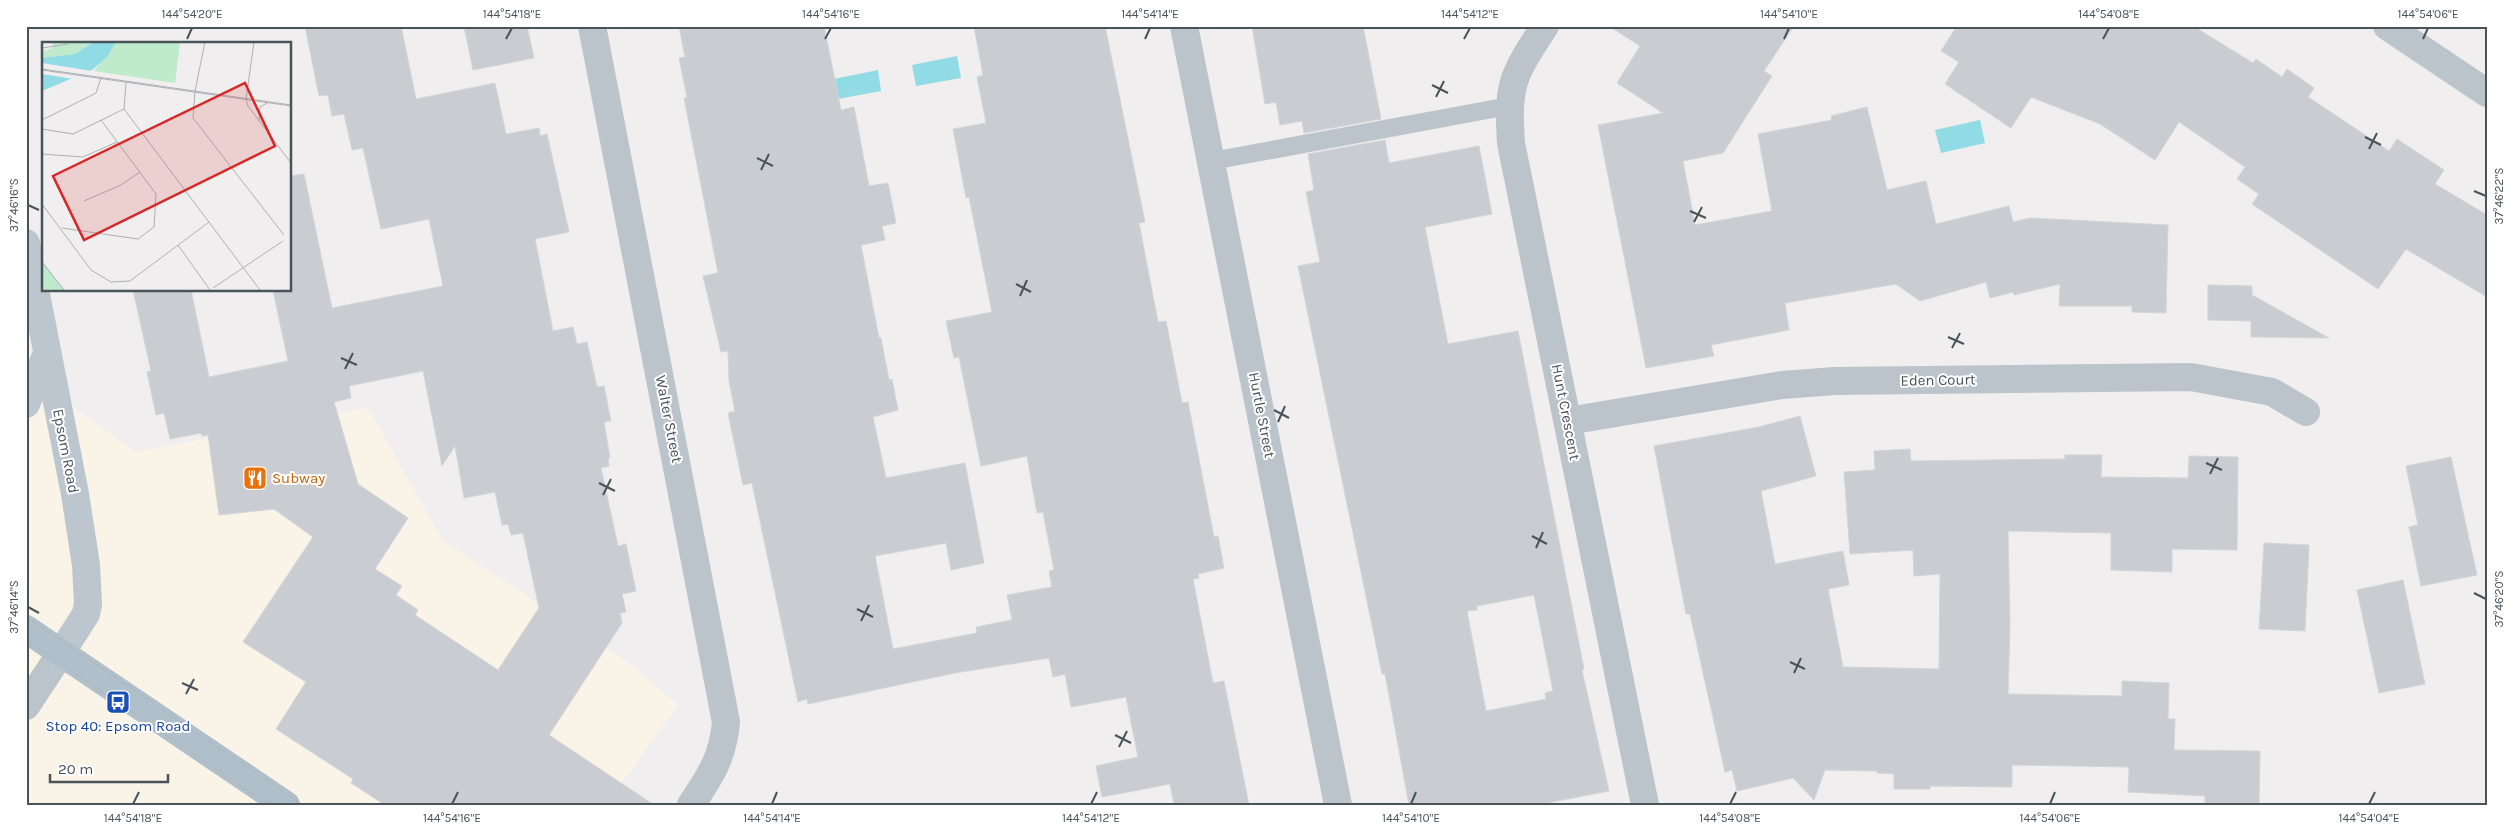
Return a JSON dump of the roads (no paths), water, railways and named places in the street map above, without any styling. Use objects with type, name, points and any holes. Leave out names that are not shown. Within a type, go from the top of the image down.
[{"type":"main road","name":"Epsom Road","points":[[26,243],[86,565],[88,604],[86,614],[62,653]]},
{"type":"main road","points":[[26,404],[48,353]]},
{"type":"main road","points":[[26,629],[286,805]]},
{"type":"street","name":"Walter Street","points":[[592,26],[726,722],[724,744],[716,766],[691,805]]},
{"type":"street","name":"Hurtle Street","points":[[1184,26],[1338,805]]},
{"type":"street","name":"Hunt Crescent","points":[[1545,26],[1519,65],[1512,85],[1509,106],[1511,143],[1645,805]]},
{"type":"street","points":[[2387,26],[2487,93]]},
{"type":"street","name":"Eden Court","points":[[1568,421],[1782,385],[1835,381],[2191,378],[2272,392],[2306,412]]},
{"type":"street","points":[[26,706],[62,653]]},
{"type":"lane","points":[[1212,161],[1509,106]]},
{"type":"water","points":[[957,56],[961,78],[916,86],[912,65]]},
{"type":"water","points":[[878,70],[881,91],[838,99],[834,79]]},
{"type":"water","points":[[1980,120],[1985,143],[1941,153],[1935,130]]},
{"type":"tram line","points":[[26,617],[303,805]]},
{"type":"tram line","points":[[26,640],[269,805]]},
{"type":"place","name":"Subway","points":[[255,478]]},
{"type":"place","name":"Stop 40: Epsom Road","points":[[118,702]]}]
